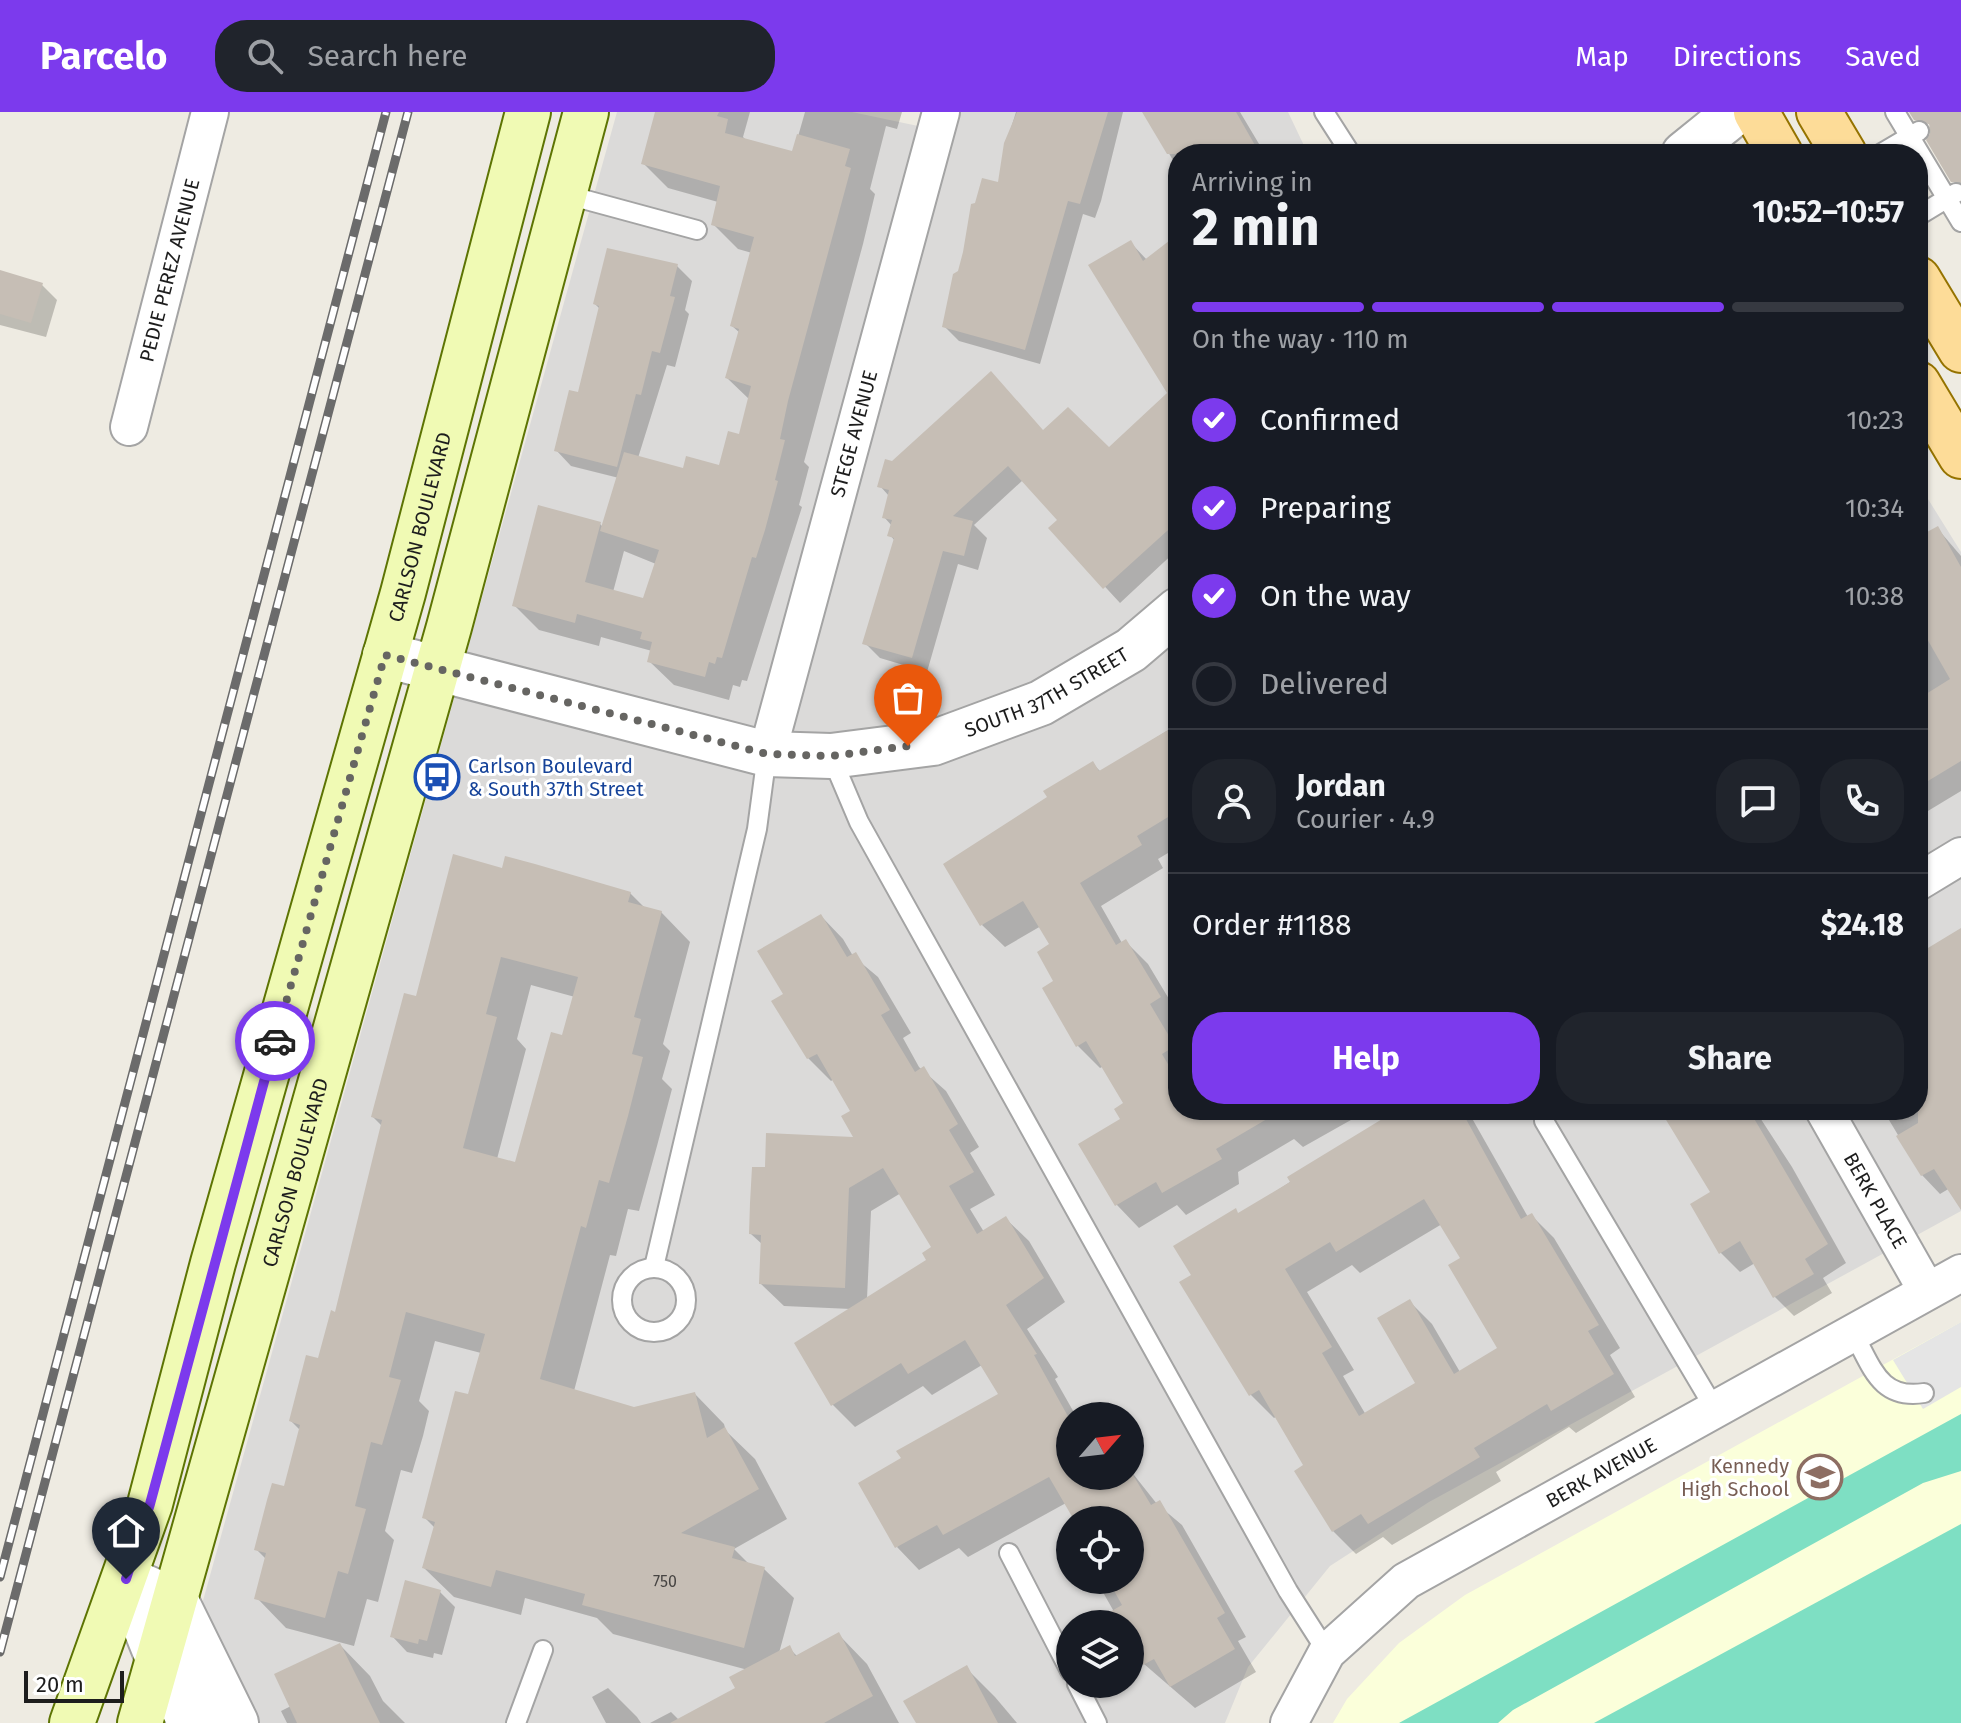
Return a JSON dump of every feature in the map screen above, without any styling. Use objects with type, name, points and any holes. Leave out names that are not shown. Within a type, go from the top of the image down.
[{"type":"main road","name":"CARLSON BOULEVARD","points":[[72,1723],[126,1579],[385,655],[528,112]]},
{"type":"main road","name":"CARLSON BOULEVARD","points":[[140,1723],[437,670],[586,112]]},
{"type":"main road","points":[[1756,112],[1774,144]]},
{"type":"main road","points":[[1819,112],[1838,144]]},
{"type":"main road","points":[[1928,296],[1961,350]]},
{"type":"main road","points":[[1928,401],[1961,456]]},
{"type":"street","name":"PEDIE PEREZ AVENUE","points":[[129,427],[210,112]]},
{"type":"street","name":"STEGE AVENUE","points":[[767,754],[941,112]]},
{"type":"street","points":[[1696,144],[1736,112]]},
{"type":"street","name":"SOUTH 37TH STREET","points":[[385,655],[767,754],[831,756],[933,743],[1041,703],[1131,650],[1168,619]]},
{"type":"street","points":[[1928,876],[1961,856]]},
{"type":"street","name":"BERK PLACE","points":[[1830,1120],[1927,1291]]},
{"type":"street","name":"BERK AVENUE","points":[[1289,1723],[1327,1652],[1406,1581],[1961,1273]]},
{"type":"street","points":[[126,1579],[176,1601],[236,1723]]},
{"type":"street","points":[[126,1579],[159,1661],[191,1723]]},
{"type":"lane","points":[[1324,112],[1345,144]]},
{"type":"lane","points":[[1897,113],[1920,144]]},
{"type":"lane","points":[[1896,144],[1914,133]]},
{"type":"lane","points":[[1928,157],[1951,196],[1961,221]]},
{"type":"lane","points":[[564,194],[697,230]]},
{"type":"lane","points":[[1928,210],[1951,196]]},
{"type":"lane","points":[[654,1267],[757,829],[767,754]]},
{"type":"lane","points":[[831,756],[859,822],[1280,1578],[1327,1652]]},
{"type":"lane","points":[[1544,1121],[1716,1411]]},
{"type":"lane","points":[[1853,1333],[1889,1389],[1904,1396],[1924,1393]]},
{"type":"lane","points":[[1009,1553],[1056,1644]]},
{"type":"lane","points":[[516,1723],[543,1650]]},
{"type":"lane","points":[[1084,1698],[1097,1723]]},
{"type":"shaded area","points":[[617,112],[852,112],[918,126],[921,112],[1288,112],[1303,144],[1168,144],[1168,1120],[1928,1120],[1928,499],[1961,552],[1961,1211],[1429,1502],[1330,1566],[1248,1667],[1225,1723],[169,1723]]},
{"type":"shaded area","name":"Kennedy High School","points":[[1961,1322],[1961,1723],[1333,1723],[1347,1699],[1399,1643],[1465,1595]]},
{"type":"shaded area","points":[[1961,1322],[1961,1387],[1923,1409],[1893,1360]]},
{"type":"green space","points":[[1961,1414],[1961,1471],[1923,1483],[1513,1710],[1498,1723],[1399,1723]]},
{"type":"green space","points":[[1961,1524],[1961,1723],[1594,1723]]},
{"type":"building","points":[[655,112],[719,112],[717,116],[728,119],[725,133],[792,151],[797,134],[850,149],[845,166],[851,168],[788,401],[780,439],[785,440],[775,480],[778,481],[765,530],[756,558],[752,557],[722,658],[717,657],[715,664],[709,662],[705,677],[647,662],[652,642],[640,639],[642,632],[577,614],[575,623],[512,606],[538,505],[601,522],[585,582],[643,598],[659,550],[600,531],[624,452],[683,468],[686,456],[719,465],[728,431],[739,434],[751,386],[725,378],[739,329],[730,326],[754,237],[711,225],[720,186],[641,164]]},
{"type":"building","points":[[1017,112],[1108,112],[1080,204],[1068,201],[1025,350],[942,327],[953,274],[958,271],[963,252],[971,204],[975,203],[982,178],[998,182],[1004,143]]},
{"type":"building","points":[[1142,112],[1236,112],[1254,144],[1168,144],[1167,154]]},
{"type":"building","points":[[1909,112],[1961,112],[1961,182],[1951,182],[1926,140],[1931,132],[1929,124],[1914,120]]},
{"type":"building","points":[[1131,240],[1143,261],[1168,242],[1168,530],[1103,589],[1048,528],[1057,520],[1008,466],[953,516],[973,521],[964,556],[943,551],[912,658],[862,644],[894,538],[887,536],[892,520],[882,518],[889,490],[877,487],[885,459],[892,461],[991,371],[1043,430],[1068,407],[1109,447],[1167,393],[1088,265]]},
{"type":"building","points":[[607,248],[678,264],[670,296],[675,297],[660,353],[652,351],[641,395],[636,394],[617,467],[554,451],[569,390],[578,392],[599,306],[593,304]]},
{"type":"building","points":[[0,270],[43,283],[31,323],[0,314]]},
{"type":"building","points":[[1938,526],[1961,567],[1961,761],[1928,781],[1928,693],[1950,679],[1928,640],[1928,532]]},
{"type":"building","points":[[1168,730],[1168,817],[1137,836],[1142,845],[1080,883],[1116,945],[1126,939],[1161,997],[1150,1004],[1168,1034],[1168,1050],[1162,1054],[1168,1064],[1168,1120],[1265,1120],[1216,1149],[1222,1159],[1162,1193],[1156,1182],[1115,1206],[1078,1144],[1120,1119],[1114,1109],[1123,1103],[1086,1041],[1076,1047],[1042,988],[1053,981],[1037,952],[1049,944],[1023,901],[980,926],[943,864],[1047,797],[1043,791],[1093,761],[1099,771]]},
{"type":"building","points":[[453,854],[502,868],[505,856],[535,864],[631,892],[628,902],[662,911],[634,1017],[641,1019],[632,1054],[643,1057],[628,1116],[609,1183],[599,1180],[586,1228],[581,1226],[540,1379],[634,1407],[695,1392],[707,1438],[725,1427],[759,1489],[681,1533],[735,1547],[732,1558],[765,1567],[744,1648],[582,1605],[585,1594],[496,1570],[491,1587],[422,1568],[435,1522],[422,1518],[455,1391],[468,1394],[485,1334],[406,1312],[389,1377],[401,1380],[382,1445],[371,1442],[355,1506],[366,1509],[348,1574],[338,1571],[325,1618],[254,1599],[266,1553],[254,1550],[267,1500],[272,1483],[284,1486],[300,1425],[289,1421],[306,1355],[318,1358],[331,1310],[335,1312],[382,1120],[371,1117],[404,993],[416,996]],"holes":[[[501,957],[578,977],[562,1035],[551,1032],[515,1162],[463,1148],[497,1017],[486,1014]]]},
{"type":"building","points":[[821,914],[847,957],[856,952],[890,1010],[881,1015],[897,1042],[915,1072],[924,1066],[958,1124],[949,1130],[974,1172],[949,1186],[977,1234],[1006,1216],[1044,1278],[1006,1305],[1037,1354],[1034,1355],[1060,1402],[1056,1402],[1056,1489],[1049,1477],[943,1535],[937,1525],[895,1548],[858,1483],[901,1458],[896,1451],[998,1394],[965,1340],[908,1374],[901,1363],[831,1406],[794,1343],[926,1260],[922,1253],[931,1247],[883,1168],[849,1188],[845,1288],[759,1284],[761,1235],[749,1234],[750,1203],[752,1167],[765,1167],[766,1133],[853,1137],[841,1116],[850,1111],[817,1054],[807,1059],[771,1001],[783,994],[757,951]]},
{"type":"building","points":[[1961,928],[1961,1210],[1934,1169],[1921,1176],[1896,1136],[1918,1123],[1918,1120],[1928,1120],[1928,948]]},
{"type":"building","points":[[1381,1120],[1467,1120],[1521,1219],[1532,1213],[1599,1325],[1588,1331],[1614,1374],[1551,1411],[1547,1404],[1474,1448],[1480,1457],[1368,1524],[1361,1514],[1332,1532],[1294,1471],[1303,1465],[1259,1390],[1249,1396],[1179,1282],[1191,1275],[1173,1246],[1236,1208],[1238,1213],[1290,1182],[1287,1177]],"holes":[[[1424,1199],[1460,1258],[1448,1265],[1497,1348],[1454,1374],[1410,1299],[1377,1318],[1415,1383],[1359,1416],[1322,1353],[1332,1347],[1285,1269],[1330,1242],[1336,1252]]]},
{"type":"building","points":[[1666,1120],[1755,1120],[1828,1244],[1805,1259],[1814,1274],[1773,1298],[1740,1241],[1719,1254],[1690,1204],[1710,1192]]},
{"type":"building","points":[[1057,1490],[1142,1490],[1151,1505],[1160,1500],[1225,1613],[1217,1618],[1235,1649],[1170,1687],[1154,1659],[1144,1664],[1144,1610],[1113,1610],[1122,1605],[1116,1594],[1144,1594],[1144,1506],[1066,1506]]},
{"type":"building","points":[[405,1580],[441,1590],[427,1641],[419,1639],[418,1644],[390,1637]]},
{"type":"building","points":[[839,1632],[873,1696],[824,1723],[670,1723],[735,1688],[729,1677],[790,1645],[795,1656]]},
{"type":"building","points":[[340,1643],[380,1723],[297,1723],[274,1674]]},
{"type":"building","points":[[967,1665],[998,1723],[916,1723],[903,1701]]},
{"type":"railway","points":[[0,1577],[386,112]]},
{"type":"railway","points":[[0,1652],[408,112]]},
{"type":"way so far","points":[[275,1041],[385,655],[471,680],[767,754],[831,756],[908,746]]},
{"type":"place","name":"Carlson Boulevard & South 37th Street","points":[[437,777]]},
{"type":"place","name":"Kennedy High School","points":[[1820,1477]]},
{"type":"route","points":[[126,1579],[150,1504],[275,1041]]}]
